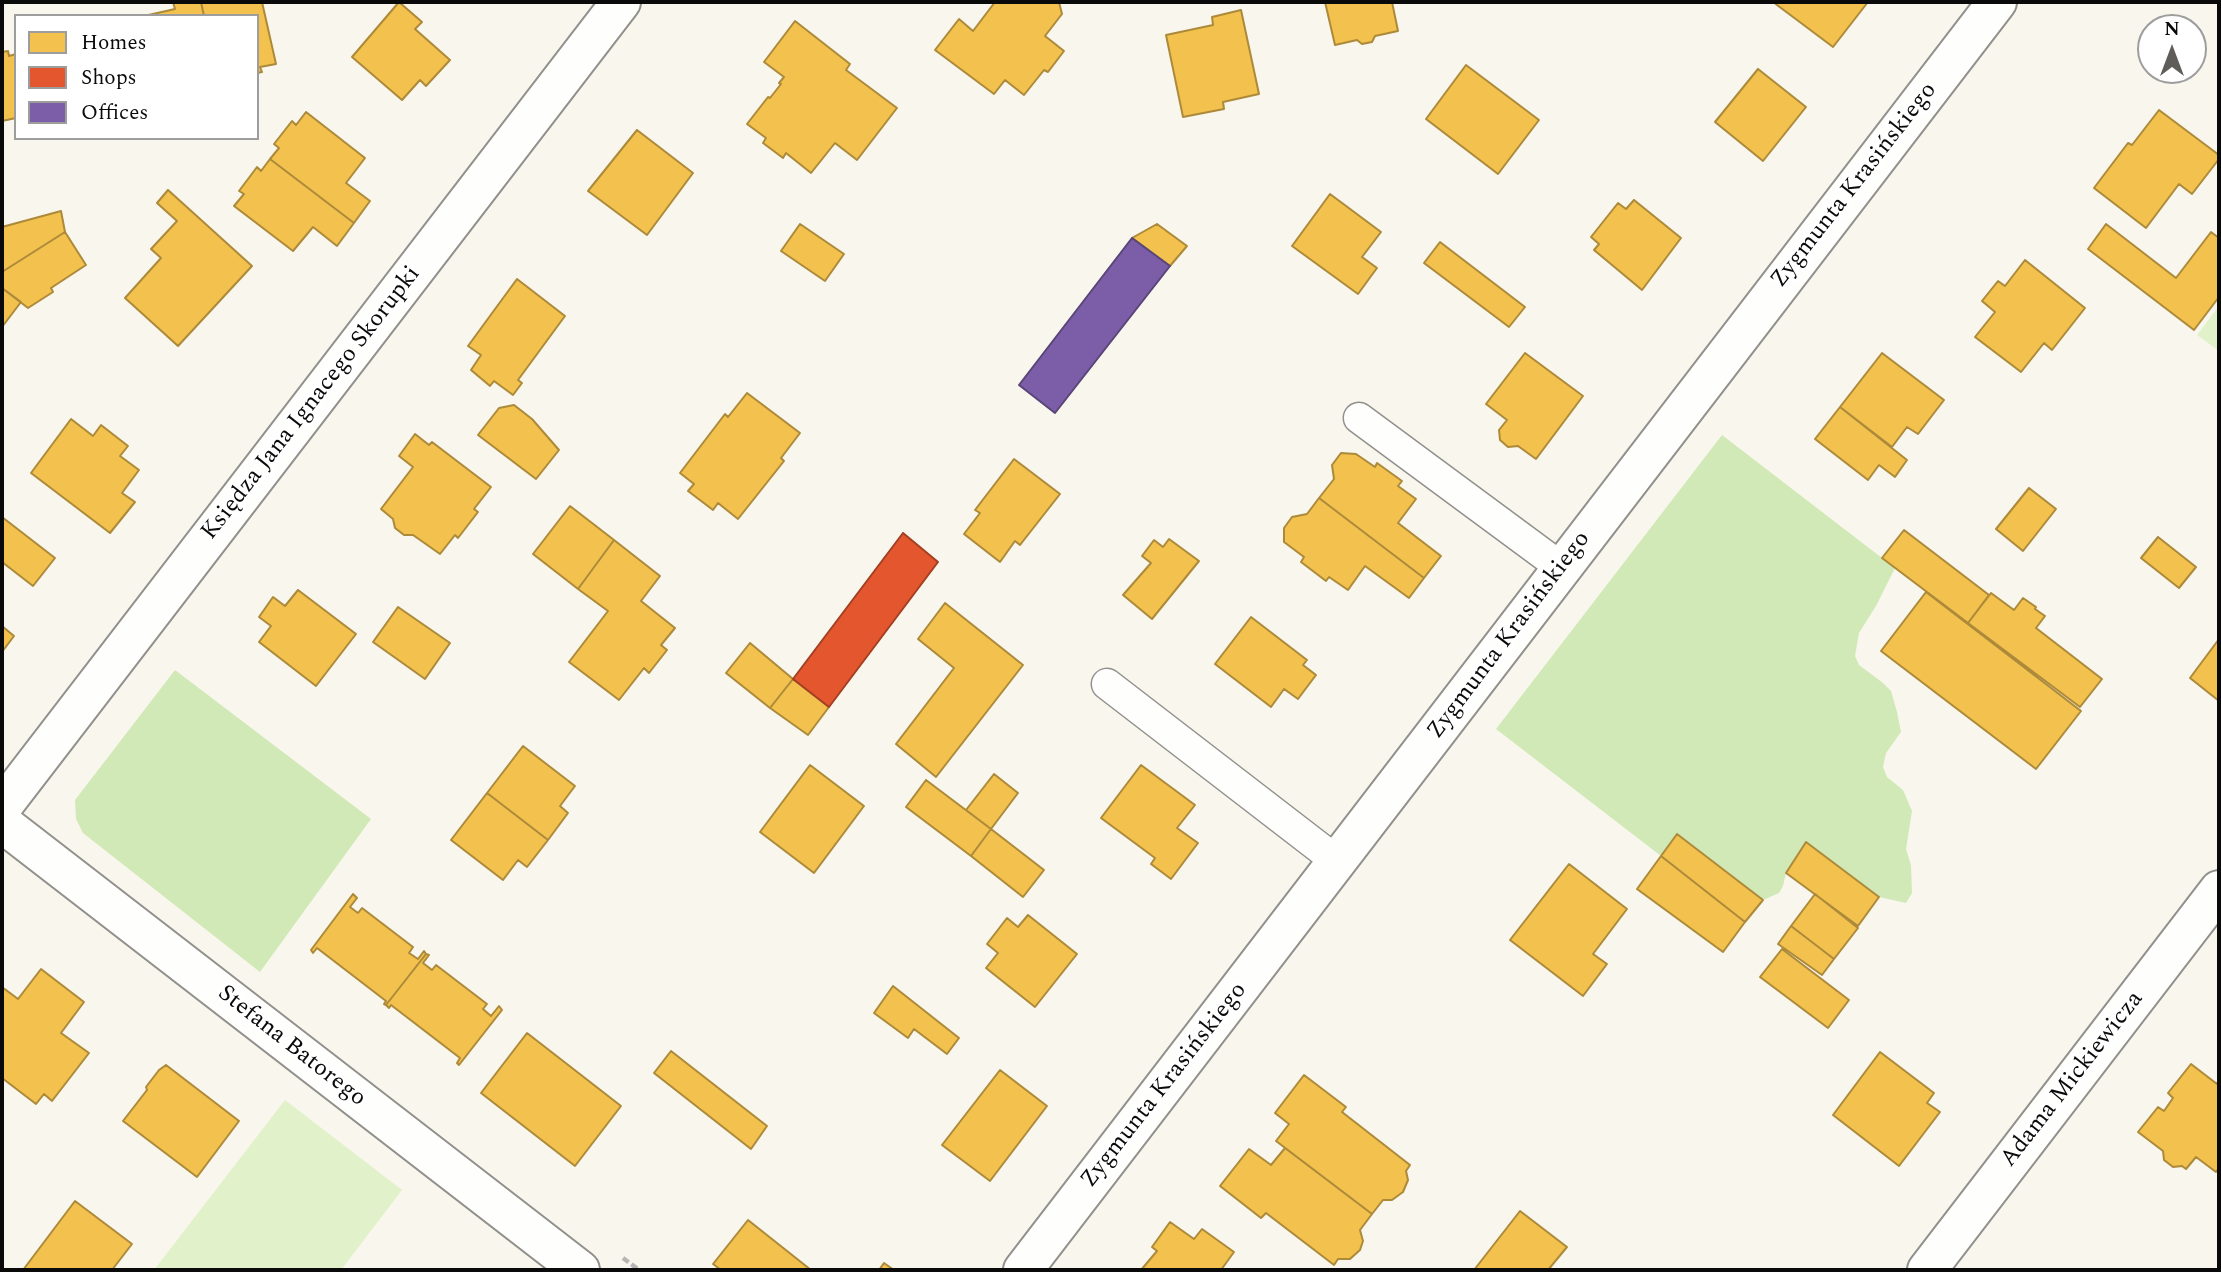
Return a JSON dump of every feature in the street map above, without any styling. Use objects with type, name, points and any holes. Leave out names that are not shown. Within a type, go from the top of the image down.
[{"type":"street","name":"Księdza Jana Ignacego Skorupki","points":[[2,807],[621,2]]},
{"type":"street","name":"Zygmunta Krasińskiego","points":[[1023,1270],[1997,2]]},
{"type":"street","name":"Stefana Batorego","points":[[2,823],[580,1270]]},
{"type":"street","name":"Adama Mickiewicza","points":[[1927,1270],[2219,890]]},
{"type":"lane","points":[[1359,418],[1562,568]]},
{"type":"lane","points":[[1107,684],[1338,862]]},
{"type":"path","points":[[617,1253],[639,1270]]},
{"type":"green space","points":[[2219,306],[2219,351],[2197,335]]},
{"type":"green space","points":[[1722,435],[1895,568],[1859,633],[1855,656],[1859,665],[1891,691],[1897,712],[1901,732],[1886,753],[1883,767],[1887,777],[1903,790],[1912,811],[1906,849],[1911,865],[1912,893],[1906,903],[1879,897],[1806,842],[1786,873],[1779,893],[1763,900],[1678,834],[1661,856],[1496,729]]},
{"type":"green space","points":[[175,670],[371,819],[260,972],[83,833],[76,819],[75,800]]},
{"type":"green space","points":[[285,1100],[402,1190],[341,1270],[154,1270]]},
{"type":"building: Homes","points":[[173,2],[201,2],[204,14],[153,14],[175,9]]},
{"type":"building: Homes","points":[[201,2],[262,2],[276,64],[260,67],[262,72],[259,73],[259,14],[204,14]]},
{"type":"building: Homes","points":[[399,2],[422,22],[415,29],[450,60],[426,86],[420,80],[402,100],[352,57]]},
{"type":"building: Homes","points":[[995,2],[1059,2],[1062,14],[1045,36],[1064,51],[1048,72],[1044,70],[1024,95],[1005,80],[994,94],[935,50],[959,19],[973,31]]},
{"type":"building: Homes","points":[[1325,2],[1392,2],[1398,31],[1375,36],[1372,42],[1362,44],[1357,40],[1335,45]]},
{"type":"building: Homes","points":[[1773,2],[1868,2],[1833,47]]},
{"type":"building: Homes","points":[[1241,10],[1259,94],[1223,102],[1224,109],[1183,117],[1166,35],[1213,25],[1212,17]]},
{"type":"building: Homes","points":[[795,21],[850,64],[846,70],[897,108],[857,160],[835,143],[811,173],[786,153],[783,158],[763,143],[766,138],[747,124],[781,84],[779,83],[784,77],[764,62]]},
{"type":"building: Homes","points":[[8,51],[9,56],[14,55],[14,118],[2,121],[2,52]]},
{"type":"building: Homes","points":[[1466,65],[1539,120],[1498,174],[1426,119]]},
{"type":"building: Homes","points":[[1758,69],[1806,107],[1763,161],[1715,122]]},
{"type":"building: Homes","points":[[2159,110],[2219,155],[2219,159],[2192,194],[2179,184],[2146,228],[2094,188],[2128,143],[2132,145]]},
{"type":"building: Homes","points":[[306,112],[365,158],[346,183],[370,201],[354,223],[270,159],[279,148],[274,144],[292,121],[296,125]]},
{"type":"building: Homes","points":[[637,130],[693,173],[647,235],[588,191]]},
{"type":"building: Homes","points":[[270,159],[354,223],[337,246],[313,227],[293,251],[234,206],[244,194],[239,191],[257,167],[261,171]]},
{"type":"building: Homes","points":[[168,190],[252,266],[178,346],[125,298],[161,258],[151,249],[177,221],[157,203]]},
{"type":"building: Homes","points":[[1330,194],[1381,232],[1362,257],[1377,268],[1358,294],[1292,246]]},
{"type":"building: Homes","points":[[1634,200],[1681,238],[1642,290],[1594,250],[1599,244],[1591,237],[1618,203],[1626,209]]},
{"type":"building: Homes","points":[[61,211],[65,232],[2,272],[2,227]]},
{"type":"building: Homes","points":[[800,224],[844,254],[825,281],[781,251]]},
{"type":"building: Homes","points":[[1157,224],[1187,246],[1170,266],[1132,238]]},
{"type":"building: Homes","points":[[2106,224],[2176,278],[2211,232],[2219,238],[2219,297],[2194,330],[2088,249]]},
{"type":"building: Homes","points":[[65,232],[86,265],[51,288],[53,292],[28,308],[2,288],[2,272]]},
{"type":"building: Homes","points":[[1440,242],[1525,307],[1509,327],[1424,263]]},
{"type":"building: Homes","points":[[2025,260],[2085,308],[2052,350],[2044,343],[2021,372],[1975,337],[1995,312],[1982,301],[1998,281],[2005,286]]},
{"type":"building: Homes","points":[[517,279],[565,316],[518,380],[522,383],[513,395],[494,381],[490,386],[471,370],[481,355],[468,346]]},
{"type":"building: Homes","points":[[2,288],[21,302],[2,327]]},
{"type":"building: Homes","points":[[1525,353],[1583,396],[1536,459],[1518,446],[1508,447],[1500,440],[1499,430],[1507,420],[1486,404]]},
{"type":"building: Homes","points":[[1882,353],[1944,400],[1918,434],[1907,427],[1892,447],[1840,407]]},
{"type":"building: Homes","points":[[747,393],[800,433],[781,458],[784,461],[738,519],[718,503],[713,510],[688,491],[694,484],[680,473],[725,414],[728,417]]},
{"type":"building: Homes","points":[[514,405],[532,419],[559,450],[536,479],[478,435],[499,408]]},
{"type":"building: Homes","points":[[1840,407],[1907,460],[1895,477],[1879,465],[1868,480],[1815,439]]},
{"type":"building: Homes","points":[[71,419],[93,436],[101,425],[128,446],[120,456],[139,470],[122,493],[135,502],[110,533],[31,473]]},
{"type":"building: Homes","points":[[415,434],[429,445],[432,442],[491,487],[474,509],[478,512],[458,538],[455,535],[440,554],[413,535],[404,535],[395,528],[393,519],[381,509],[413,467],[399,456]]},
{"type":"building: Homes","points":[[1341,453],[1356,454],[1375,467],[1377,463],[1402,481],[1398,486],[1416,499],[1398,523],[1441,556],[1424,578],[1319,498],[1334,479],[1332,465]]},
{"type":"building: Homes","points":[[1014,459],[1060,494],[1020,545],[1015,541],[1000,562],[964,534],[980,513],[975,510]]},
{"type":"building: Homes","points":[[2029,488],[2056,509],[2023,551],[1996,529]]},
{"type":"building: Homes","points":[[1319,498],[1424,578],[1409,598],[1365,566],[1348,590],[1329,577],[1326,581],[1301,562],[1304,557],[1284,542],[1284,528],[1292,517],[1307,514]]},
{"type":"building: Homes","points":[[570,506],[614,540],[578,589],[533,554]]},
{"type":"building: Homes","points":[[2,517],[55,558],[33,586],[2,562]]},
{"type":"building: Homes","points":[[1904,530],[1989,595],[1968,623],[1882,558]]},
{"type":"building: Homes","points":[[2158,537],[2196,567],[2179,588],[2141,558]]},
{"type":"building: Homes","points":[[1169,539],[1199,561],[1152,619],[1123,595],[1151,563],[1142,556],[1154,540],[1163,547]]},
{"type":"building: Homes","points":[[614,540],[660,576],[641,601],[675,628],[661,645],[667,650],[649,673],[644,668],[619,700],[569,662],[608,611],[578,589]]},
{"type":"building: Homes","points":[[298,590],[356,634],[316,686],[259,642],[271,626],[259,617],[273,597],[285,606]]},
{"type":"building: Homes","points":[[1926,592],[2081,711],[2036,769],[1881,651]]},
{"type":"building: Homes","points":[[1991,593],[2014,610],[2023,598],[2036,607],[2035,609],[2045,616],[2036,628],[2102,679],[2080,707],[1968,623]]},
{"type":"building: Homes","points":[[945,603],[1023,665],[936,777],[896,744],[954,668],[918,639]]},
{"type":"building: Homes","points":[[398,607],[450,643],[425,679],[373,642]]},
{"type":"building: Homes","points":[[1251,617],[1307,660],[1303,665],[1316,675],[1298,699],[1284,689],[1271,707],[1215,664]]},
{"type":"building: Homes","points":[[2,626],[14,636],[2,652]]},
{"type":"building: Homes","points":[[2219,639],[2219,701],[2190,678]]},
{"type":"building: Homes","points":[[750,643],[793,679],[770,708],[726,673]]},
{"type":"building: Homes","points":[[793,679],[829,707],[808,735],[770,708]]},
{"type":"building: Homes","points":[[523,746],[575,786],[560,806],[568,813],[548,840],[487,793]]},
{"type":"building: Homes","points":[[810,765],[864,806],[814,873],[760,832]]},
{"type":"building: Homes","points":[[1141,765],[1195,805],[1177,828],[1198,843],[1171,879],[1151,864],[1155,858],[1101,818]]},
{"type":"building: Homes","points":[[994,774],[1018,793],[991,829],[966,810]]},
{"type":"building: Homes","points":[[926,780],[991,829],[971,856],[906,807]]},
{"type":"building: Homes","points":[[487,793],[548,840],[527,867],[518,860],[503,880],[451,840]]},
{"type":"building: Homes","points":[[991,829],[1044,870],[1023,897],[971,856]]},
{"type":"building: Homes","points":[[1677,834],[1763,900],[1745,922],[1661,856]]},
{"type":"building: Homes","points":[[1806,842],[1879,897],[1858,926],[1786,873]]},
{"type":"building: Homes","points":[[1661,856],[1745,922],[1723,952],[1637,889]]},
{"type":"building: Homes","points":[[1569,864],[1627,909],[1593,954],[1607,964],[1583,996],[1510,940]]},
{"type":"building: Homes","points":[[353,894],[357,898],[350,907],[358,913],[362,908],[413,947],[409,953],[418,959],[424,951],[426,954],[386,1005],[386,1001],[317,948],[313,953],[311,950]]},
{"type":"building: Homes","points":[[1815,894],[1858,928],[1834,959],[1791,926]]},
{"type":"building: Homes","points":[[1028,915],[1077,954],[1035,1007],[986,968],[998,953],[987,944],[1007,918],[1018,927]]},
{"type":"building: Homes","points":[[1791,926],[1834,959],[1822,975],[1778,944]]},
{"type":"building: Homes","points":[[1782,949],[1849,1000],[1828,1028],[1760,977]]},
{"type":"building: Homes","points":[[426,954],[429,955],[423,963],[432,970],[436,965],[487,1004],[483,1009],[491,1016],[499,1006],[502,1010],[459,1065],[457,1063],[460,1058],[391,1005],[389,1008],[386,1005]]},
{"type":"building: Homes","points":[[41,969],[84,1002],[61,1033],[89,1053],[52,1101],[44,1094],[36,1104],[2,1078],[2,987],[18,999]]},
{"type":"building: Homes","points":[[893,986],[959,1038],[947,1054],[914,1029],[908,1038],[874,1013]]},
{"type":"building: Homes","points":[[527,1033],[621,1106],[575,1166],[481,1093]]},
{"type":"building: Homes","points":[[671,1051],[767,1126],[751,1149],[654,1073]]},
{"type":"building: Homes","points":[[1880,1052],[1934,1093],[1927,1103],[1940,1112],[1899,1166],[1833,1115]]},
{"type":"building: Homes","points":[[2191,1064],[2217,1084],[2219,1080],[2219,1168],[2216,1172],[2196,1157],[2186,1169],[2182,1166],[2173,1167],[2164,1160],[2163,1151],[2138,1132],[2158,1107],[2164,1111],[2173,1098],[2168,1093]]},
{"type":"building: Homes","points":[[166,1065],[239,1121],[197,1177],[123,1121],[159,1070]]},
{"type":"building: Homes","points":[[1000,1070],[1047,1106],[990,1181],[942,1145]]},
{"type":"building: Homes","points":[[1304,1075],[1346,1107],[1342,1112],[1410,1165],[1406,1171],[1408,1180],[1403,1192],[1392,1200],[1383,1200],[1372,1214],[1276,1141],[1289,1124],[1275,1113]]},
{"type":"building: Homes","points":[[1285,1148],[1372,1214],[1360,1230],[1363,1241],[1360,1250],[1350,1259],[1338,1259],[1334,1265],[1266,1213],[1261,1218],[1220,1186],[1249,1149],[1271,1165]]},
{"type":"building: Homes","points":[[75,1201],[132,1244],[112,1270],[23,1270]]},
{"type":"building: Homes","points":[[1520,1211],[1567,1247],[1548,1270],[1474,1270]]},
{"type":"building: Homes","points":[[748,1220],[811,1270],[721,1270],[713,1264]]},
{"type":"building: Homes","points":[[1170,1222],[1194,1239],[1202,1229],[1234,1252],[1221,1270],[1141,1270],[1157,1251],[1152,1247]]},
{"type":"building: Homes","points":[[884,1263],[894,1270],[879,1270]]},
{"type":"building: Shops","points":[[903,533],[938,562],[829,707],[793,679]]},
{"type":"building: Offices","points":[[1132,238],[1170,266],[1055,413],[1019,385]]}]
